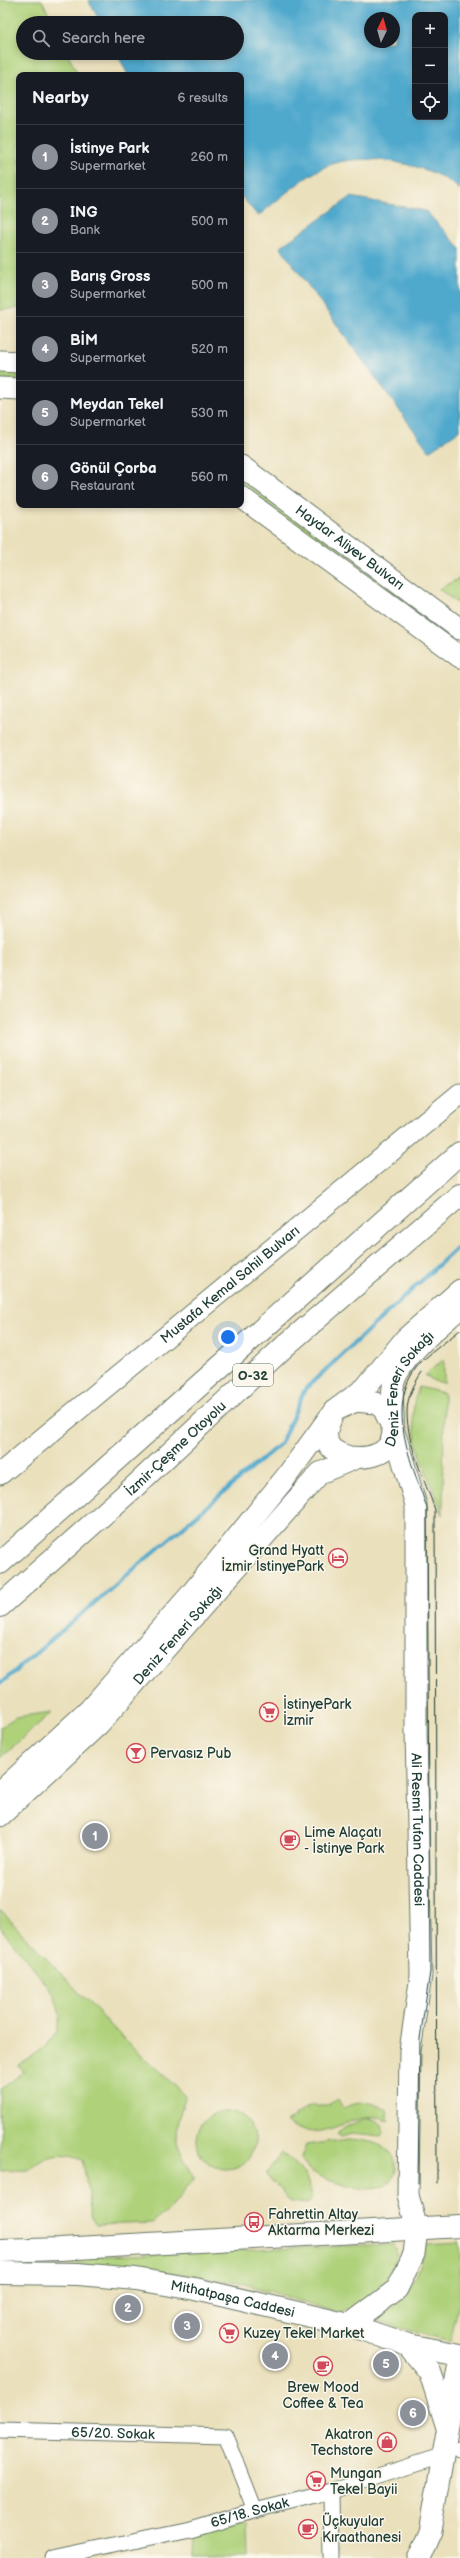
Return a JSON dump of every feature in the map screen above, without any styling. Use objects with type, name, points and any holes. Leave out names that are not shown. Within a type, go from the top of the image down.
[{"type":"main road","points":[[0,361],[16,362]]},
{"type":"main road","points":[[0,388],[16,389]]},
{"type":"main road","name":"Haydar Aliyev Bulvarı","points":[[244,468],[460,629]]},
{"type":"main road","name":"Haydar Aliyev Bulvarı","points":[[244,499],[460,657]]},
{"type":"main road","name":"Mustafa Kemal Sahil Bulvarı","points":[[0,1474],[460,1094]]},
{"type":"main road","name":"İzmir-Çeşme Otoyolu","points":[[0,1563],[460,1153]]},
{"type":"main road","name":"İzmir-Çeşme Otoyolu","points":[[0,1606],[134,1486],[285,1346],[460,1195]]},
{"type":"main road","name":"Deniz Feneri Sokağı","points":[[0,1792],[89,1710],[190,1595],[286,1477],[334,1411],[365,1388],[406,1338],[460,1290]]},
{"type":"main road","name":"Deniz Feneri Sokağı","points":[[0,1816],[99,1724],[320,1473],[356,1458],[379,1454],[388,1448],[392,1441],[394,1431],[391,1390],[396,1375],[416,1348],[460,1308]]},
{"type":"main road","points":[[334,1411],[356,1401],[375,1403],[386,1413],[394,1431]]},
{"type":"main road","name":"Deniz Feneri Sokağı","points":[[334,1411],[326,1430],[327,1440],[331,1447],[338,1452],[356,1458]]},
{"type":"main road","name":"Ali Resmi Tufan Caddesi","points":[[394,1431],[416,1506],[416,1731],[421,1975],[410,2051],[408,2195],[417,2229]]},
{"type":"main road","points":[[0,2251],[460,2226]]},
{"type":"main road","points":[[349,2325],[397,2289],[414,2254],[417,2229]]},
{"type":"main road","points":[[0,2242],[149,2244]]},
{"type":"main road","name":"Mithatpaşa Caddesi","points":[[0,2273],[78,2274],[136,2278],[248,2299],[349,2325],[408,2345],[460,2356]]},
{"type":"main road","points":[[0,2281],[78,2274]]},
{"type":"main road","points":[[408,2345],[430,2372],[456,2450],[448,2506],[433,2558]]},
{"type":"main road","points":[[447,2426],[460,2356]]},
{"type":"main road","points":[[418,2558],[430,2531],[456,2450]]},
{"type":"street","name":"65/20. Sokak","points":[[0,2430],[226,2436],[255,2510]]},
{"type":"street","name":"65/18. Sokak","points":[[53,2558],[190,2529],[255,2510],[331,2491],[456,2450]]},
{"type":"street","points":[[331,2491],[332,2558]]},
{"type":"green space","points":[[0,0],[42,0],[50,16],[16,16],[16,60],[70,60],[76,72],[16,72],[16,308],[0,310]]},
{"type":"green space","points":[[0,368],[16,369],[16,380],[0,379]]},
{"type":"green space","points":[[244,476],[413,602],[412,614],[244,488]]},
{"type":"green space","points":[[460,578],[460,602],[458,604],[439,589]]},
{"type":"green space","points":[[444,1359],[444,1383],[434,1381],[425,1375]]},
{"type":"green space","points":[[419,1387],[444,1393],[443,1515],[419,1451],[415,1435],[413,1418],[414,1402]]},
{"type":"green space","points":[[52,1712],[0,1758],[0,1727],[16,1717]]},
{"type":"green space","points":[[0,1910],[121,2036],[186,2096],[176,2130],[182,2155],[195,2178],[167,2212],[153,2223],[97,2225],[91,2216],[83,2160],[75,2157],[60,2155],[54,2156],[41,2161],[29,2170],[0,2171],[0,2090],[24,2072],[19,2065],[47,2045],[57,2032],[60,2015],[54,1994],[0,1927]]},
{"type":"green space","points":[[338,2099],[343,2108],[360,2103],[370,2103],[381,2107],[387,2110],[389,2121],[375,2118],[362,2118],[325,2130],[313,2132],[300,2130],[286,2122],[311,2105],[329,2105]]},
{"type":"green space","points":[[226,2111],[237,2113],[250,2124],[253,2129],[255,2140],[253,2151],[242,2164],[237,2167],[226,2169],[215,2167],[202,2156],[199,2151],[197,2140],[199,2129],[210,2116],[215,2113]]},
{"type":"green space","points":[[367,2118],[378,2121],[382,2125],[383,2132],[381,2136],[352,2133],[340,2136],[336,2133],[345,2127]]},
{"type":"green space","points":[[347,2139],[371,2142],[386,2149],[391,2154],[395,2161],[395,2171],[388,2184],[379,2188],[369,2189],[346,2186],[323,2178],[314,2173],[306,2166],[301,2158],[306,2145]]},
{"type":"green space","points":[[282,2152],[305,2174],[313,2198],[308,2204],[291,2202],[266,2174]]},
{"type":"green space","points":[[460,2242],[460,2300],[450,2341],[373,2321],[394,2304],[408,2288],[418,2270],[425,2244]]},
{"type":"green space","points":[[394,2244],[396,2254],[394,2266],[388,2277],[367,2298],[355,2306],[344,2311],[333,2312],[263,2289],[235,2282],[151,2271],[10,2260]]},
{"type":"green space","points":[[248,2524],[249,2558],[193,2558],[194,2537]]},
{"type":"water","points":[[88,0],[460,0],[460,190],[448,181],[433,173],[396,162],[358,160],[341,162],[318,170],[291,189],[258,216],[244,200],[244,72],[126,72],[120,60],[244,60],[244,16],[97,16]]},
{"type":"water","points":[[351,197],[426,211],[460,248],[460,430],[429,451],[280,247]]},
{"type":"waterway","points":[[0,1684],[281,1443],[305,1389],[460,1245]]},
{"type":"tram line","points":[[418,2183],[420,2039],[430,1972],[427,1508],[408,1453],[402,1414],[404,1395],[410,1377],[422,1361],[460,1330]]},
{"type":"tram line","points":[[422,1372],[416,1381],[408,1401],[407,1412],[413,1450],[435,1510],[437,2183]]},
{"type":"place","name":"Grand Hyatt İzmir İstinyePark","points":[[338,1558]]},
{"type":"place","name":"İstinyePark İzmir","points":[[269,1712]]},
{"type":"place","name":"Pervasız Pub","points":[[136,1753]]},
{"type":"place","name":"İstinye Park","points":[[95,1836]]},
{"type":"place","name":"Lime Alaçatı - İstinye Park","points":[[290,1840]]},
{"type":"place","name":"Fahrettin Altay Aktarma Merkezi","points":[[254,2222]]},
{"type":"place","name":"ING","points":[[128,2308]]},
{"type":"place","name":"Barış Gross","points":[[187,2326]]},
{"type":"place","name":"Kuzey Tekel Market","points":[[229,2333]]},
{"type":"place","name":"BİM","points":[[275,2356]]},
{"type":"place","name":"Meydan Tekel","points":[[386,2364]]},
{"type":"place","name":"Brew Mood Coffee & Tea","points":[[323,2366]]},
{"type":"place","name":"Gönül Çorba","points":[[413,2413]]},
{"type":"place","name":"Akatron Techstore","points":[[387,2442]]},
{"type":"place","name":"Mungan Tekel Bayii","points":[[316,2481]]},
{"type":"place","name":"Üçkuyular Kıraathanesi","points":[[308,2529]]}]
